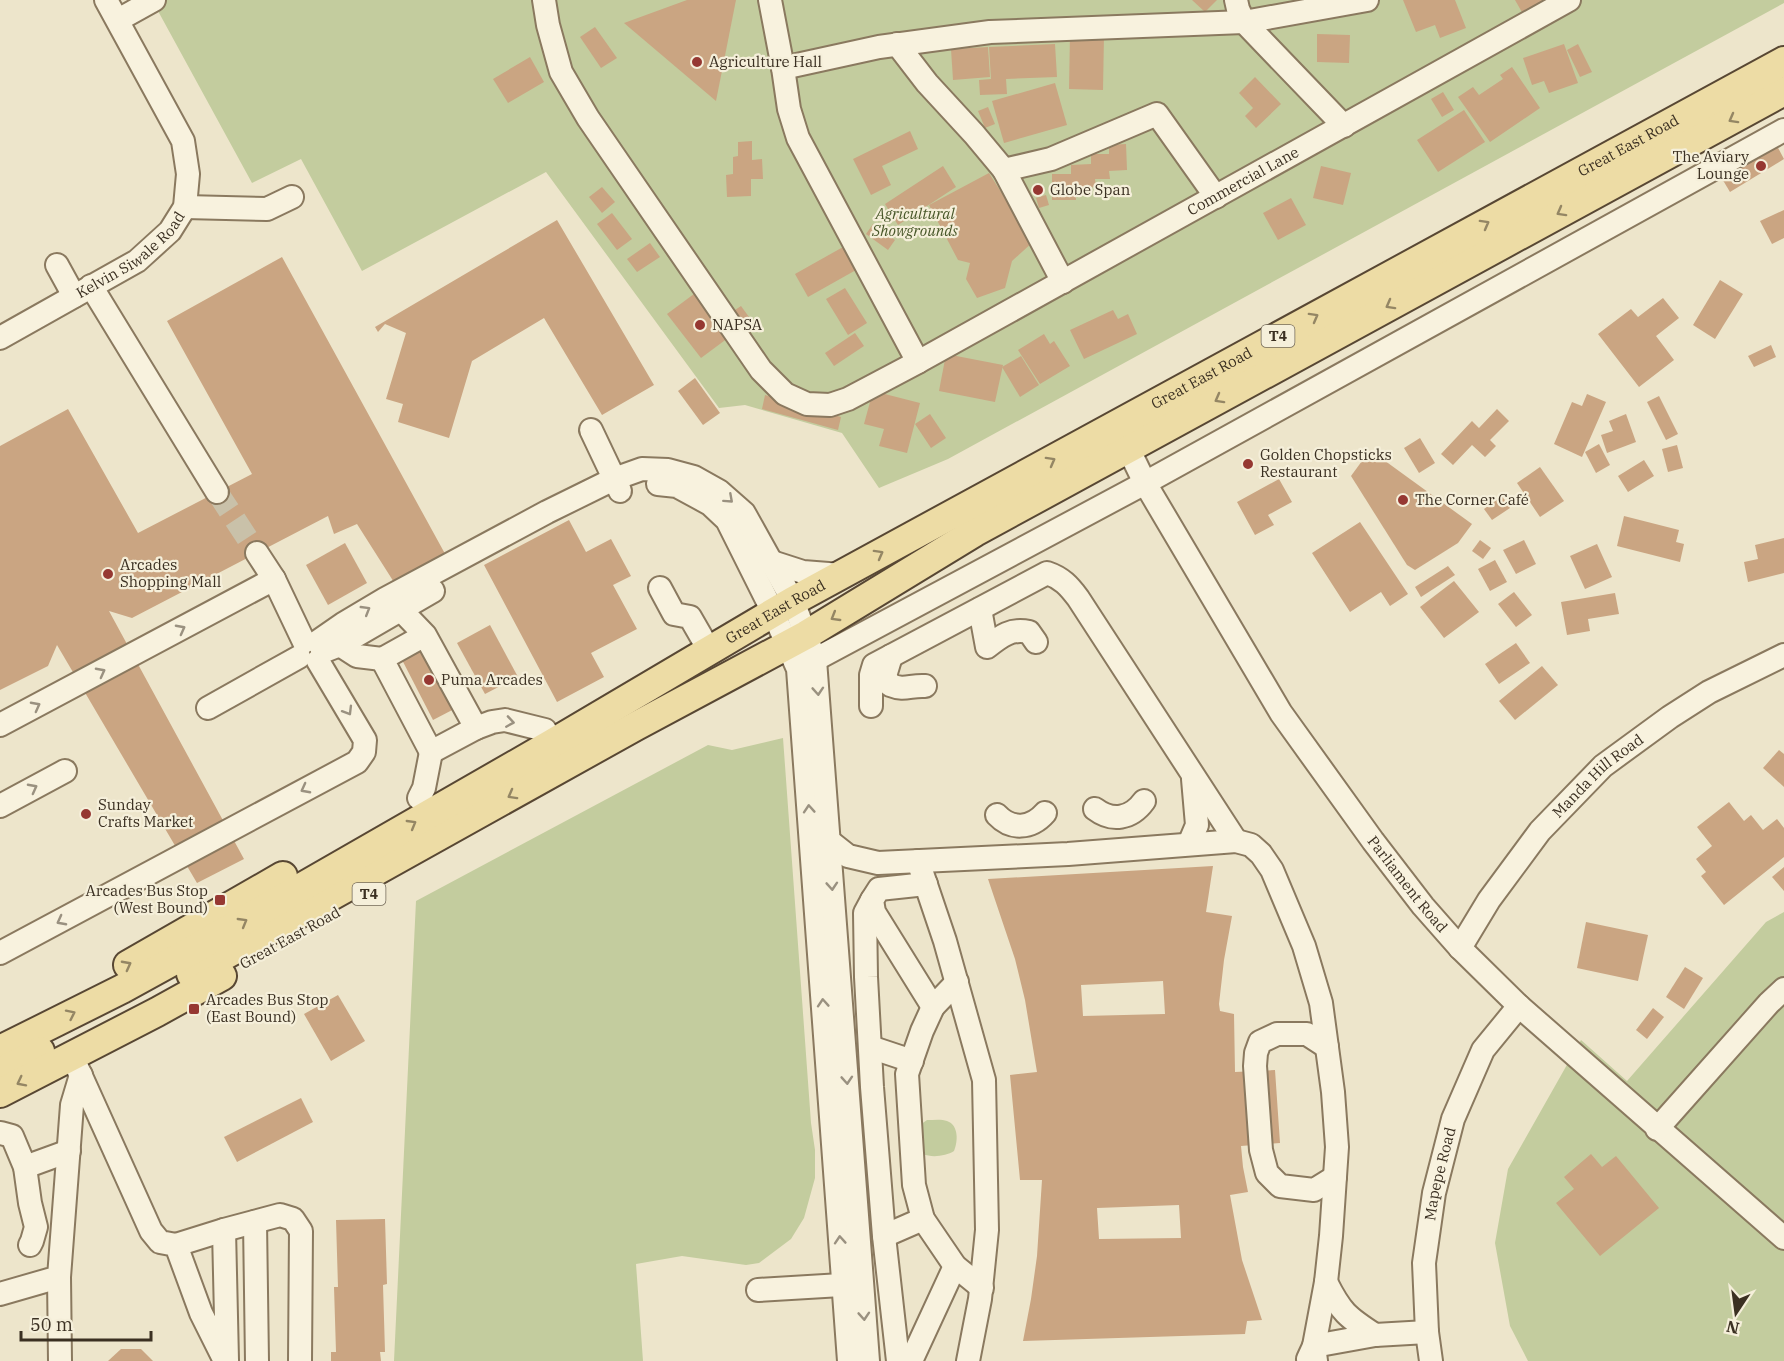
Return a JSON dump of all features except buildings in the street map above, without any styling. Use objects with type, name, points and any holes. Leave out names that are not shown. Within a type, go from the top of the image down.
[{"type":"main road","name":"Great East Road","points":[[0,1050],[182,956],[553,743],[783,607],[1784,61]]},
{"type":"main road","name":"Great East Road","points":[[0,1072],[191,974],[726,677],[802,652],[975,532],[1784,91]]},
{"type":"main road","name":"Great East Road","points":[[0,1093],[77,1066],[157,1012],[524,811],[703,698],[726,677]]},
{"type":"main road","name":"Great East Road","points":[[0,1029],[128,965],[419,798],[544,730],[627,686],[652,683]]},
{"type":"street","name":"Kelvin Siwale Road","points":[[0,338],[137,261],[170,231],[185,207],[188,174],[183,141],[106,0]]},
{"type":"street","points":[[118,20],[154,0]]},
{"type":"street","name":"Commercial Lane","points":[[544,0],[548,25],[561,72],[588,118],[761,370],[786,394],[807,404],[830,405],[848,399],[918,362],[1569,0]]},
{"type":"street","points":[[770,0],[789,109],[798,138],[918,362]]},
{"type":"street","points":[[1236,0],[1245,22],[1344,126]]},
{"type":"street","points":[[783,68],[879,47],[990,32],[1245,22],[1367,0]]},
{"type":"street","points":[[897,44],[927,83],[1004,170],[1063,282]]},
{"type":"street","points":[[1004,170],[1051,159],[1157,114],[1216,197]]},
{"type":"street","points":[[802,652],[1145,483],[1784,130]]},
{"type":"street","points":[[185,207],[267,209],[292,197]]},
{"type":"street","points":[[57,265],[83,291],[217,492]]},
{"type":"street","points":[[591,430],[617,485]]},
{"type":"street","name":"Parliament Road","points":[[1128,448],[1145,483],[1281,713],[1380,851],[1423,906],[1460,948],[1519,1006],[1784,1238]]},
{"type":"street","points":[[208,708],[317,650],[396,602],[608,495],[617,485],[642,469],[668,470],[694,477],[719,491],[744,513],[772,562],[783,607],[802,652],[829,841],[853,1284],[849,1361]]},
{"type":"street","points":[[617,485],[643,482],[677,486],[710,504],[727,520],[783,607]]},
{"type":"street","points":[[0,953],[357,762],[364,752],[365,740],[317,650],[257,553]]},
{"type":"street","points":[[772,562],[803,572],[841,575]]},
{"type":"street","points":[[925,686],[899,689],[880,696],[871,706],[871,675],[874,665],[1047,573],[1059,577],[1066,582],[1078,598],[1236,841]]},
{"type":"street","points":[[0,725],[274,579]]},
{"type":"street","points":[[660,588],[674,614],[690,617],[709,650]]},
{"type":"street","points":[[396,602],[425,635],[476,728]]},
{"type":"street","points":[[980,609],[987,647],[1000,636],[1018,630],[1029,632],[1036,642]]},
{"type":"street","points":[[317,650],[367,659],[382,659],[425,635]]},
{"type":"street","points":[[802,652],[853,1284],[868,1361]]},
{"type":"street","name":"Manda Hill Road","points":[[1460,948],[1489,900],[1540,831],[1603,766],[1670,717],[1709,692],[1784,655]]},
{"type":"street","points":[[382,659],[431,752],[424,788],[419,798]]},
{"type":"street","points":[[431,752],[492,722],[505,720],[544,730]]},
{"type":"street","points":[[0,806],[65,771]]},
{"type":"street","points":[[1189,844],[1197,825],[1192,774]]},
{"type":"street","points":[[1095,809],[1110,818],[1119,818],[1133,813],[1144,801]]},
{"type":"street","points":[[997,815],[1002,821],[1011,825],[1042,832],[1189,844],[1236,841],[1251,845],[1261,854],[1272,870],[1304,946],[1322,1011],[1334,1103],[1337,1147],[1333,1214],[1326,1282],[1312,1356],[1375,1335],[1426,1332]]},
{"type":"street","points":[[829,841],[848,856],[878,863],[918,861],[1042,832]]},
{"type":"street","points":[[918,861],[945,941],[984,1080],[987,1230],[982,1288],[968,1361]]},
{"type":"street","points":[[898,1361],[884,1236],[870,1047],[865,913],[879,889],[926,884]]},
{"type":"street","points":[[872,900],[874,912],[933,1007]]},
{"type":"street","points":[[957,982],[933,1007],[922,1031],[908,1074],[914,1185],[923,1219],[955,1266],[982,1288]]},
{"type":"street","points":[[1658,1128],[1784,989]]},
{"type":"street","name":"Mapepe Road","points":[[1431,1361],[1426,1332],[1424,1263],[1434,1193],[1453,1119],[1483,1050],[1519,1006]]},
{"type":"street","points":[[1307,1034],[1322,1011]]},
{"type":"street","points":[[1327,1047],[1307,1034],[1277,1034],[1260,1042],[1256,1053],[1256,1066],[1261,1150],[1267,1173],[1280,1186],[1314,1190],[1333,1214]]},
{"type":"street","points":[[870,1047],[912,1061]]},
{"type":"street","points":[[60,1361],[59,1277],[77,1066]]},
{"type":"street","points":[[77,1066],[151,1231],[160,1242],[176,1245],[280,1215],[293,1219],[301,1231],[300,1361]]},
{"type":"street","points":[[1,1132],[12,1136],[25,1167],[33,1236],[64,1218]]},
{"type":"street","points":[[25,1167],[69,1151]]},
{"type":"street","points":[[1314,1190],[1335,1177]]},
{"type":"street","points":[[884,1236],[923,1219]]},
{"type":"street","points":[[255,1222],[257,1361]]},
{"type":"street","points":[[224,1230],[226,1361]]},
{"type":"street","points":[[176,1245],[201,1312],[226,1361]]},
{"type":"street","points":[[911,1361],[955,1266]]},
{"type":"street","points":[[1,1294],[59,1277]]},
{"type":"street","points":[[1326,1282],[1348,1317],[1375,1335]]},
{"type":"street","points":[[758,1290],[853,1284]]},
{"type":"green space","name":"Agricultural Showgrounds","points":[[152,0],[1784,0],[1784,3],[948,459],[879,488],[842,433],[745,405],[719,408],[546,172],[362,271],[301,159],[252,183]]},
{"type":"green space","points":[[783,738],[811,1123],[815,1150],[815,1178],[804,1218],[791,1239],[759,1263],[746,1265],[682,1256],[636,1264],[643,1361],[394,1361],[416,901],[708,745],[732,750]]},
{"type":"green space","points":[[1784,912],[1784,1361],[1528,1361],[1510,1326],[1495,1243],[1508,1169],[1581,1040],[1627,1081],[1766,922]]},
{"type":"green space","points":[[927,1120],[945,1120],[954,1126],[957,1139],[954,1151],[939,1156],[923,1154],[920,1125]]},
{"type":"tunnel","points":[[217,492],[257,553]]},
{"type":"place","name":"Agriculture Hall","points":[[697,62]]},
{"type":"place","name":"The Aviary Lounge","points":[[1761,166]]},
{"type":"place","name":"Globe Span","points":[[1038,190]]},
{"type":"place","name":"NAPSA","points":[[700,325]]},
{"type":"place","name":"Golden Chopsticks Restaurant","points":[[1248,464]]},
{"type":"place","name":"The Corner Café","points":[[1403,500]]},
{"type":"place","name":"Arcades Shopping Mall","points":[[108,574]]},
{"type":"place","name":"Puma Arcades","points":[[429,680]]},
{"type":"place","name":"Sunday Crafts Market","points":[[86,814]]},
{"type":"place","name":"Arcades Bus Stop (West Bound)","points":[[220,900]]},
{"type":"place","name":"Arcades Bus Stop (East Bound)","points":[[194,1009]]}]
